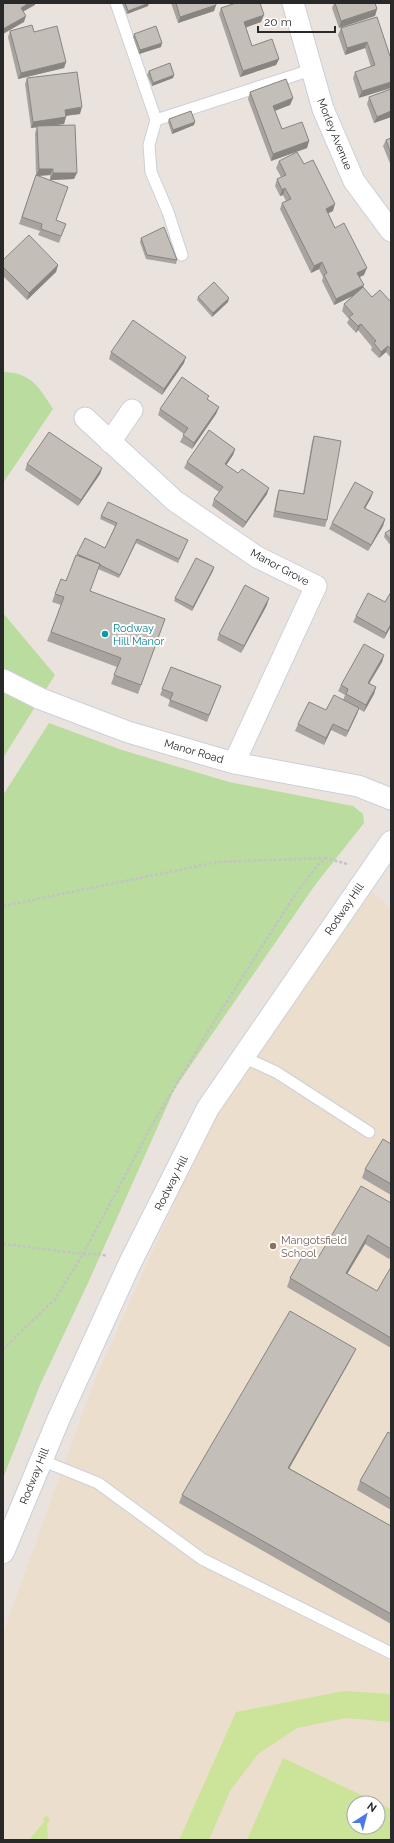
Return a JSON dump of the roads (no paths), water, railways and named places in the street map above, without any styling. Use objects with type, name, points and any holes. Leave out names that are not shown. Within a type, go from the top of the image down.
[{"type":"street","name":"Morley Avenue","points":[[293,3],[322,109],[354,181],[391,231]]},
{"type":"street","points":[[110,442],[132,410]]},
{"type":"street","name":"Manor Grove","points":[[85,418],[175,501],[257,557],[316,586],[234,763]]},
{"type":"street","name":"Manor Road","points":[[3,680],[41,699],[128,732],[234,763],[358,786],[391,799]]},
{"type":"street","name":"Rodway Hill","points":[[3,1552],[41,1460],[129,1265],[208,1108],[391,842]]},
{"type":"lane","points":[[116,3],[156,120],[149,145],[151,172],[168,212],[182,255]]},
{"type":"lane","points":[[156,120],[311,70]]},
{"type":"lane","points":[[243,1057],[276,1072],[369,1132]]},
{"type":"lane","points":[[41,1460],[98,1483],[202,1559],[391,1653]]},
{"type":"place","name":"Rodway Hill Manor","points":[[105,634]]},
{"type":"place","name":"Mangotsfield School","points":[[273,1246]]}]
